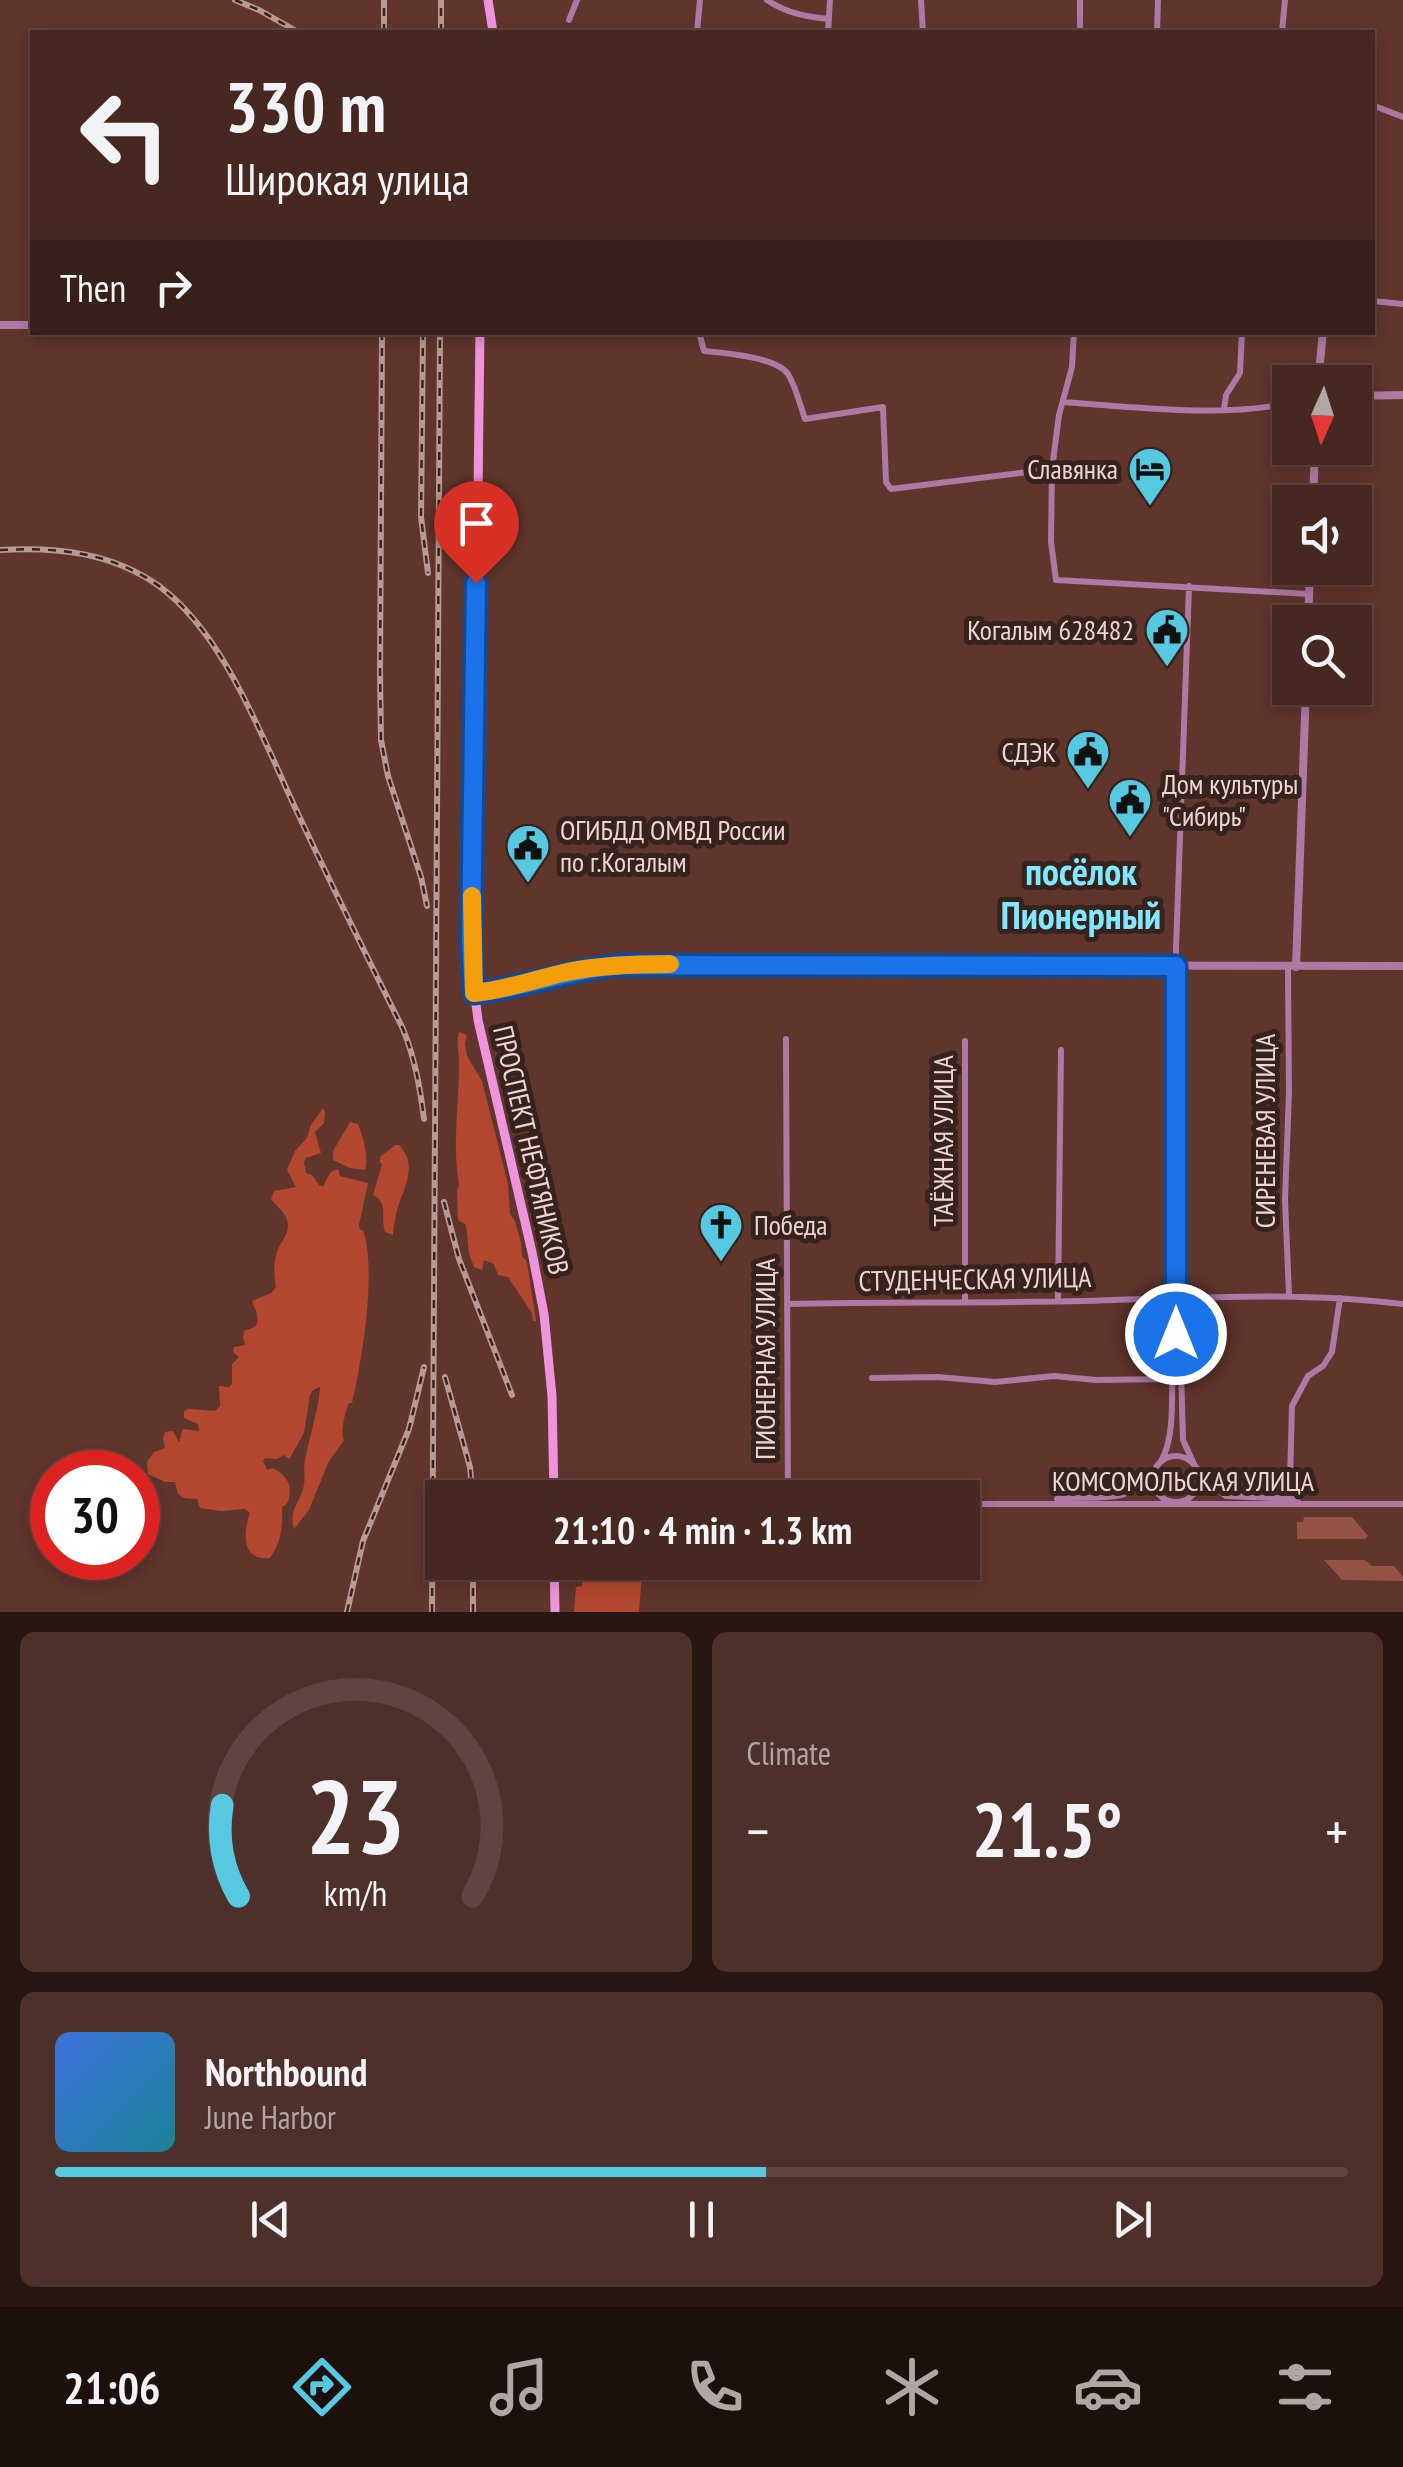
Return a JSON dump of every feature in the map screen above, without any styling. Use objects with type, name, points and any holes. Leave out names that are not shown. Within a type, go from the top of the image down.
[{"type":"main road","points":[[488,0],[493,30]]},
{"type":"main road","name":"ПРОСПЕКТ НЕФТЯНИКОВ","points":[[480,335],[471,941],[474,993],[544,1314],[552,1396],[554,1480]]},
{"type":"main road","points":[[554,1580],[554,1612]]},
{"type":"street","points":[[569,20],[576,0]]},
{"type":"street","points":[[696,30],[700,0]]},
{"type":"street","points":[[767,0],[802,16],[829,20]]},
{"type":"street","points":[[828,30],[830,0]]},
{"type":"street","points":[[921,0],[922,30]]},
{"type":"street","points":[[1080,0],[1080,30]]},
{"type":"street","points":[[1157,30],[1158,0]]},
{"type":"street","points":[[1282,30],[1286,0]]},
{"type":"street","points":[[1375,106],[1403,117]]},
{"type":"street","points":[[1375,301],[1403,304]]},
{"type":"street","points":[[0,325],[30,325]]},
{"type":"street","points":[[700,335],[704,351],[782,368],[791,380],[805,420],[884,407],[886,482],[892,489],[1052,469]]},
{"type":"street","points":[[1074,335],[1072,366],[1057,426],[1052,469],[1051,542],[1056,580],[1309,594]]},
{"type":"street","points":[[1224,410],[1226,394],[1240,373],[1242,335]]},
{"type":"street","points":[[1320,365],[1323,335]]},
{"type":"street","points":[[1372,396],[1403,395]]},
{"type":"street","points":[[1063,402],[1224,410],[1272,406]]},
{"type":"street","points":[[1309,585],[1309,605]]},
{"type":"street","points":[[1176,1334],[1182,1435],[1199,1477],[1190,1498],[1177,1502],[1164,1498],[1154,1480],[1170,1438],[1176,1334],[1176,966],[1189,586]]},
{"type":"street","points":[[1292,967],[1305,705]]},
{"type":"street","points":[[474,993],[578,970],[624,965],[1403,966]]},
{"type":"street","name":"СИРЕНЕВАЯ УЛИЦА","points":[[1288,1295],[1285,1214],[1292,967]]},
{"type":"street","name":"ПИОНЕРНАЯ УЛИЦА","points":[[786,1040],[788,1480]]},
{"type":"street","name":"ТАЁЖНАЯ УЛИЦА","points":[[965,1041],[965,1301]]},
{"type":"street","points":[[1058,1301],[1061,1050]]},
{"type":"street","name":"СТУДЕНЧЕСКАЯ УЛИЦА","points":[[787,1304],[1288,1295],[1403,1304]]},
{"type":"street","points":[[1290,1479],[1292,1406],[1308,1376],[1323,1366],[1332,1352],[1340,1298]]},
{"type":"street","points":[[872,1378],[995,1382],[1054,1376],[1082,1380],[1171,1379]]},
{"type":"street","points":[[1158,1466],[1175,1456],[1195,1466]]},
{"type":"street","name":"КОМСОМОЛЬСКАЯ УЛИЦА","points":[[1036,1503],[1126,1495],[1140,1487],[1158,1466]]},
{"type":"street","name":"КОМСОМОЛЬСКАЯ УЛИЦА","points":[[1195,1466],[1210,1485],[1226,1496],[1329,1503]]},
{"type":"street","name":"КОМСОМОЛЬСКАЯ УЛИЦА","points":[[980,1504],[1403,1504]]},
{"type":"shaded area","points":[[459,1032],[467,1035],[467,1056],[482,1081],[508,1184],[510,1214],[527,1262],[536,1321],[508,1277],[498,1275],[494,1264],[484,1260],[482,1270],[474,1267],[466,1225],[458,1220]]},
{"type":"shaded area","points":[[323,1108],[324,1123],[315,1132],[321,1153],[306,1158],[306,1173],[320,1186],[338,1169],[340,1176],[368,1183],[359,1225],[369,1268],[364,1341],[352,1403],[344,1422],[344,1440],[328,1463],[309,1510],[294,1529],[294,1510],[303,1490],[305,1458],[320,1387],[310,1395],[304,1433],[289,1459],[284,1455],[263,1461],[267,1470],[273,1468],[286,1478],[290,1492],[282,1507],[277,1546],[270,1558],[261,1558],[247,1544],[250,1513],[245,1509],[200,1508],[197,1499],[178,1494],[175,1482],[160,1480],[160,1450],[165,1448],[165,1432],[173,1431],[179,1442],[183,1429],[199,1431],[198,1424],[184,1418],[184,1411],[215,1411],[220,1406],[219,1386],[232,1384],[232,1364],[239,1357],[233,1352],[234,1347],[245,1345],[244,1331],[257,1323],[252,1301],[276,1287],[275,1261],[288,1225],[271,1199],[274,1191],[296,1187],[287,1170]]},
{"type":"shaded area","points":[[350,1122],[358,1124],[362,1135],[365,1170],[333,1160],[333,1151]]},
{"type":"shaded area","points":[[395,1145],[407,1158],[408,1172],[393,1235],[385,1232],[383,1206],[373,1195],[382,1164],[380,1157]]},
{"type":"shaded area","points":[[1304,1517],[1352,1517],[1368,1536],[1297,1539],[1297,1522],[1303,1522]]},
{"type":"shaded area","points":[[1324,1560],[1365,1560],[1372,1566],[1394,1566],[1403,1581],[1342,1580]]},
{"type":"shaded area","points":[[582,1580],[642,1580],[639,1612],[574,1612],[576,1587],[582,1586]]},
{"type":"railway","points":[[235,0],[294,30]]},
{"type":"railway","points":[[384,0],[384,30]]},
{"type":"railway","points":[[441,0],[441,30]]},
{"type":"railway","points":[[382,335],[381,740],[427,906]]},
{"type":"railway","points":[[423,335],[421,517],[428,573]]},
{"type":"railway","points":[[432,1612],[440,335]]},
{"type":"railway","points":[[0,550],[63,551],[122,566],[159,586],[204,632],[241,692],[403,1029],[424,1119]]},
{"type":"railway","points":[[444,1202],[459,1259],[512,1395]]},
{"type":"railway","points":[[347,1612],[363,1541],[409,1429],[424,1367]]},
{"type":"railway","points":[[445,1377],[471,1480]]},
{"type":"railway","points":[[473,1580],[473,1612]]},
{"type":"slow traffic","points":[[472,896],[474,993],[585,969],[670,964]]},
{"type":"place","name":"Славянка","points":[[1150,507]]},
{"type":"place","name":"Когалым 628482","points":[[1167,668]]},
{"type":"place","name":"СДЭК","points":[[1088,790]]},
{"type":"place","name":"Дом культуры \"Сибирь\"","points":[[1130,838]]},
{"type":"place","name":"ОГИБДД ОМВД России по г.Когалым","points":[[528,884]]},
{"type":"place","name":"Победа","points":[[721,1263]]},
{"type":"district","name":"посёлок Пионерный","points":[[1081,894]]},
{"type":"route","points":[[476,583],[471,941],[474,993],[578,970],[624,965],[1176,966],[1176,1334]]}]
